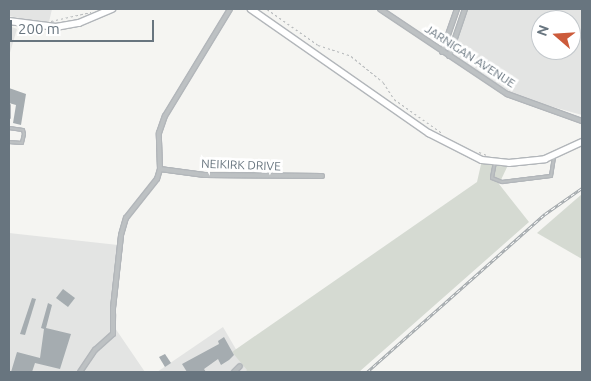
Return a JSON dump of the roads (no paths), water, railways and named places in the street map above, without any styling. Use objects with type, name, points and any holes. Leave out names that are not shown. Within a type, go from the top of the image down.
[{"type":"main road","points":[[9,21],[56,27],[79,23],[112,9]]},
{"type":"main road","points":[[251,9],[429,133],[455,148],[495,162],[527,162],[554,155],[582,142]]},
{"type":"street","points":[[80,372],[86,362],[114,334],[114,298],[124,226],[134,206],[152,188],[160,169],[159,133],[165,116],[230,9]]},
{"type":"street","name":"JARNIGAN AVENUE","points":[[380,9],[507,94],[582,121]]},
{"type":"street","points":[[442,52],[457,9]]},
{"type":"street","points":[[449,56],[465,9]]},
{"type":"street","name":"NEIKIRK DRIVE","points":[[160,169],[205,175],[322,176]]},
{"type":"street","points":[[234,372],[240,366]]},
{"type":"lane","points":[[9,106],[9,118]]},
{"type":"lane","points":[[9,128],[22,130],[24,134],[22,143],[9,142]]},
{"type":"lane","points":[[495,162],[492,178],[495,180],[547,178],[551,176],[555,167],[554,155]]},
{"type":"railway","points":[[367,372],[545,214],[582,188]]}]
